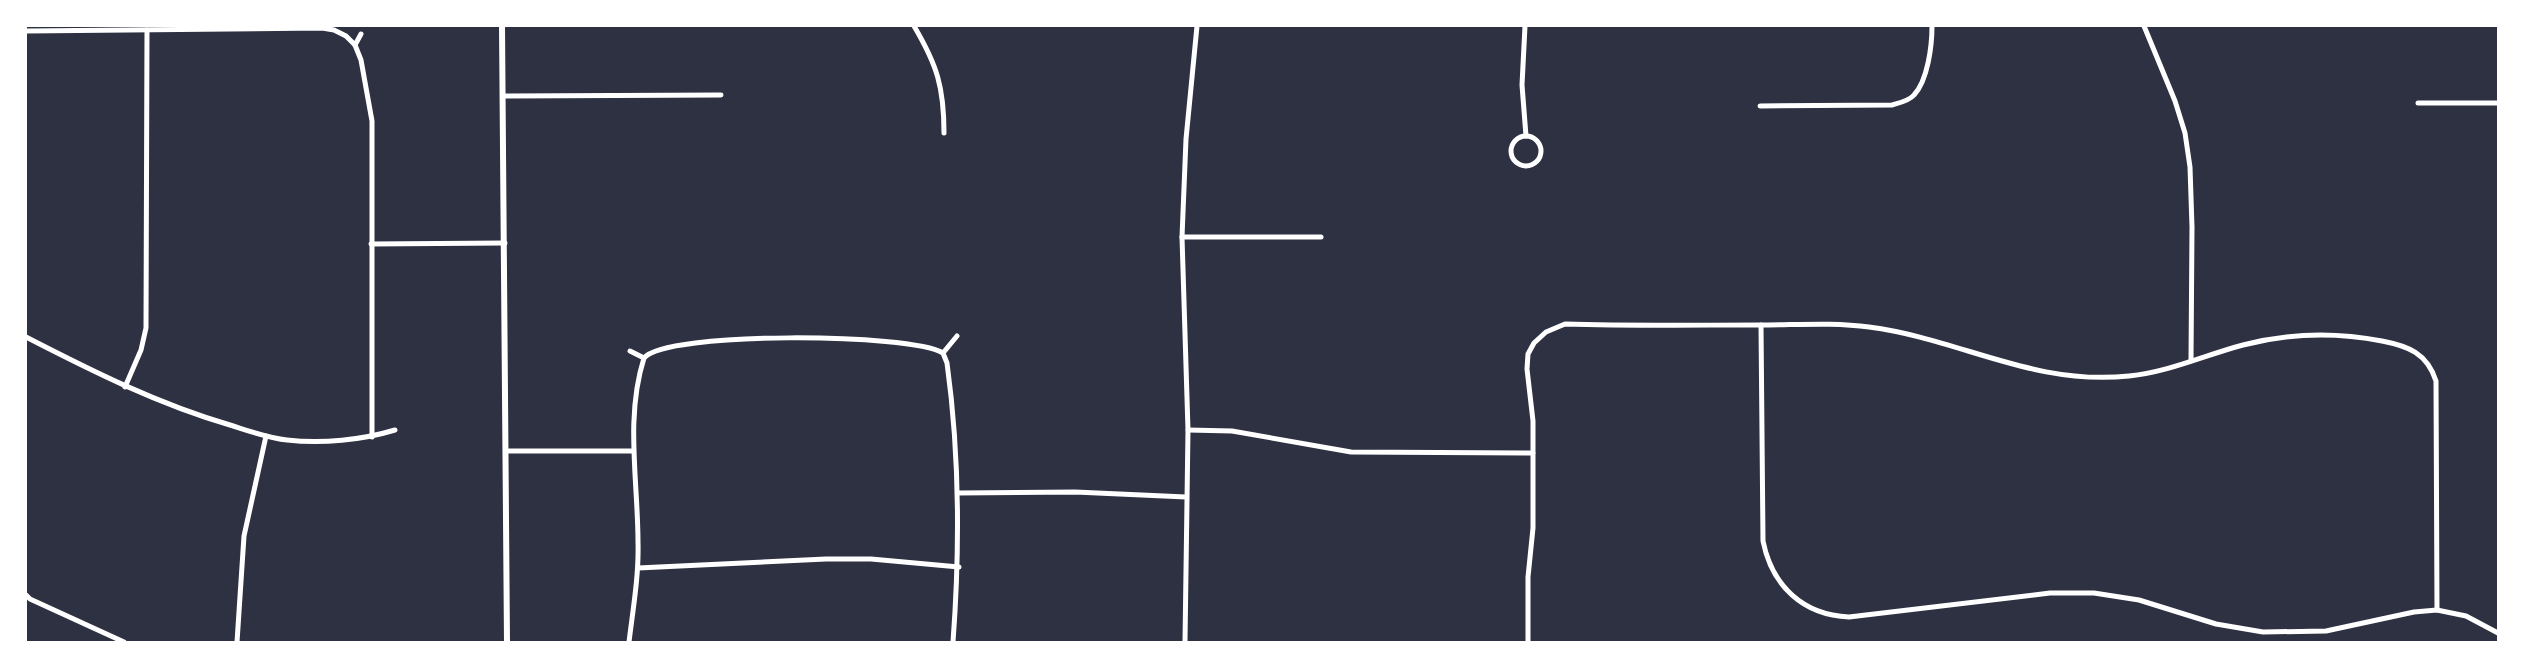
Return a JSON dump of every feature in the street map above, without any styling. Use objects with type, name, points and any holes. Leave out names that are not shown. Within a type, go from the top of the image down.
[{"type":"street","points":[[502,26],[507,642]]},
{"type":"street","points":[[914,26],[928,50],[941,83],[944,133]]},
{"type":"street","points":[[1185,642],[1188,430],[1182,237],[1186,140],[1197,26]]},
{"type":"street","points":[[1525,26],[1522,85],[1526,136]]},
{"type":"street","points":[[1760,106],[1892,105],[1914,95],[1928,63],[1932,26]]},
{"type":"street","points":[[2144,26],[2175,101],[2185,133],[2190,166],[2192,361]]},
{"type":"street","points":[[26,31],[322,28],[334,30],[346,36],[355,45],[361,60],[373,135],[372,437]]},
{"type":"street","points":[[125,387],[141,350],[146,328],[147,30]]},
{"type":"street","points":[[355,45],[361,34]]},
{"type":"street","points":[[502,96],[721,95]]},
{"type":"street","points":[[2418,103],[2499,103]]},
{"type":"street","points":[[1526,136],[1531,136],[1539,142],[1542,152],[1537,162],[1528,166],[1519,164],[1512,152],[1514,143],[1526,136]]},
{"type":"street","points":[[1182,237],[1321,237]]},
{"type":"street","points":[[371,244],[505,243]]},
{"type":"street","points":[[1528,642],[1528,577],[1533,528],[1533,421],[1527,369],[1528,354],[1534,343],[1546,332],[1565,324],[1845,325],[1885,329],[2029,370],[2072,377],[2131,376],[2271,338],[2304,334],[2344,335],[2404,345],[2423,355],[2436,381],[2437,610]]},
{"type":"street","points":[[1761,325],[1762,541],[1772,572],[1782,586],[1798,601],[1817,612],[1849,617],[2050,593],[2094,593],[2139,600],[2216,624],[2247,630],[2295,633],[2342,629],[2414,612],[2437,610],[2466,616],[2499,633]]},
{"type":"street","points":[[943,353],[957,336]]},
{"type":"street","points":[[26,337],[125,387],[206,418],[266,436],[310,441],[372,437],[395,430]]},
{"type":"street","points":[[629,642],[638,568],[633,451],[634,418],[644,358],[655,350],[677,346],[779,338],[825,338],[901,343],[933,347],[943,353],[947,363],[953,406],[958,493],[959,567],[953,642]]},
{"type":"street","points":[[630,351],[644,358]]},
{"type":"street","points":[[1188,430],[1232,431],[1351,453],[1533,453]]},
{"type":"street","points":[[237,642],[244,536],[266,436]]},
{"type":"street","points":[[506,451],[633,451]]},
{"type":"street","points":[[958,493],[1075,492],[1186,497]]},
{"type":"street","points":[[638,568],[826,559],[871,559],[959,567]]},
{"type":"street","points":[[26,595],[30,599],[124,642]]}]
